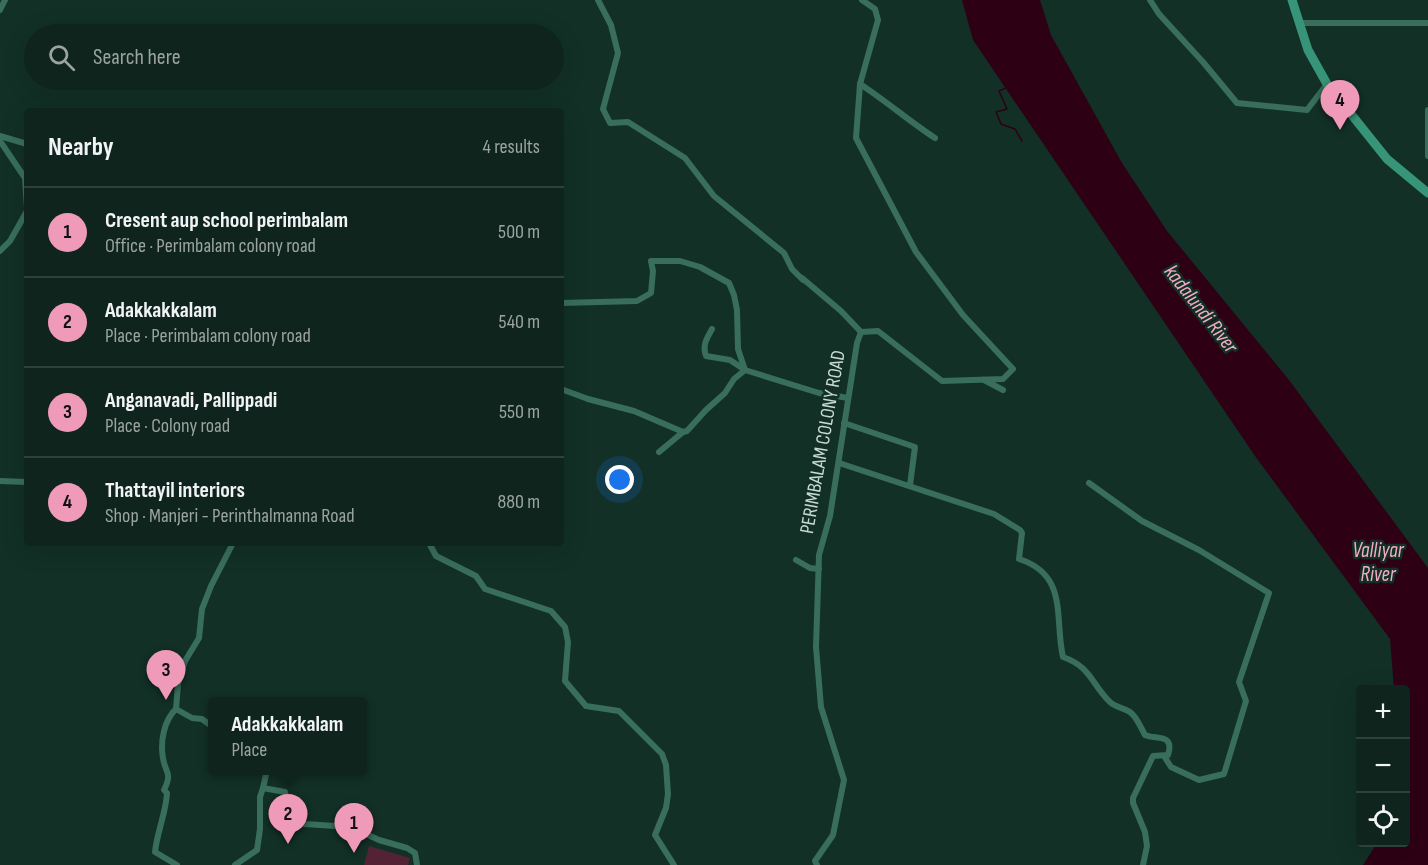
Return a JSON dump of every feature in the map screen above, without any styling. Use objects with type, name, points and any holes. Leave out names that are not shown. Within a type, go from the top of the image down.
[{"type":"main road","points":[[1292,0],[1308,50],[1327,84],[1387,159],[1428,193]]},
{"type":"street","points":[[0,10],[5,0]]},
{"type":"street","points":[[598,0],[611,25],[618,53],[603,109],[610,123],[628,122],[685,158],[714,196],[784,254],[792,269],[841,311],[861,332]]},
{"type":"street","name":"PERIMBALAM COLONY ROAD","points":[[816,863],[833,835],[844,780],[821,707],[816,647],[819,555],[830,516],[857,343],[861,332],[878,331],[942,381],[1003,379],[1013,369],[963,315],[916,252],[856,138],[860,84],[878,20],[875,9],[862,0]]},
{"type":"street","points":[[1150,0],[1159,14],[1237,103],[1307,110],[1327,84]]},
{"type":"street","points":[[1299,23],[1428,23]]},
{"type":"street","points":[[860,84],[891,104],[934,138]]},
{"type":"street","points":[[1428,110],[1428,156]]},
{"type":"street","points":[[0,136],[24,143]]},
{"type":"street","points":[[0,141],[24,177]]},
{"type":"street","points":[[0,251],[10,241],[24,215]]},
{"type":"street","points":[[564,303],[637,301],[651,293],[653,271],[651,261],[680,261],[700,267],[729,282],[735,295],[738,349],[745,370]]},
{"type":"street","points":[[799,273],[803,280]]},
{"type":"street","points":[[712,329],[705,342],[706,356],[730,360],[745,370],[819,393],[848,398]]},
{"type":"street","points":[[659,452],[687,431],[745,370]]},
{"type":"street","points":[[983,379],[1003,390]]},
{"type":"street","points":[[564,390],[634,411],[683,432]]},
{"type":"street","points":[[844,423],[915,447],[910,485]]},
{"type":"street","points":[[839,463],[994,514],[1020,530],[1022,534],[1019,559],[1036,566],[1049,581],[1056,595],[1063,657],[1090,674],[1110,703],[1129,711],[1145,735],[1166,740],[1170,751],[1164,756],[1153,756],[1134,794],[1133,803],[1144,827],[1146,840],[1143,865]]},
{"type":"street","points":[[0,480],[24,482]]},
{"type":"street","points":[[1089,483],[1142,521],[1199,550],[1269,593],[1239,682],[1246,701],[1224,774],[1199,780],[1171,767],[1164,756]]},
{"type":"street","points":[[177,865],[155,852],[162,813],[167,802],[167,793],[164,790],[168,769],[163,759],[163,739],[168,716],[176,709],[178,684],[185,661],[199,638],[202,609],[231,546]]},
{"type":"street","points":[[431,546],[436,556],[476,576],[485,589],[551,611],[566,627],[568,642],[565,681],[586,706],[619,711],[662,754],[666,765],[668,794],[666,808],[654,835],[674,865]]},
{"type":"street","points":[[796,560],[810,568],[819,569]]},
{"type":"street","points":[[176,709],[208,724]]},
{"type":"street","points":[[234,865],[257,850],[260,829],[260,797],[266,775]]},
{"type":"street","points":[[263,788],[285,792],[289,814],[304,824],[351,827],[379,840],[407,848],[415,853],[417,865]]},
{"type":"shaded area","points":[[369,846],[410,858],[408,865],[364,865]]},
{"type":"water","name":"Valliyar River","points":[[962,0],[1040,0],[1051,35],[1122,163],[1167,231],[1289,380],[1428,568],[1428,865],[1363,865],[1374,847],[1410,847],[1410,685],[1394,685],[1390,639],[1255,456],[973,40]]},
{"type":"waterway","points":[[1008,87],[999,91],[1007,109],[996,112],[1001,124],[1015,129],[1022,141]]},
{"type":"place","name":"Thattayil interiors","points":[[1340,130]]},
{"type":"place","name":"Anganavadi, Pallippadi","points":[[166,700]]},
{"type":"place","name":"Adakkakkalam","points":[[288,844]]},
{"type":"place","name":"Cresent aup school perimbalam","points":[[354,853]]},
{"type":"water label","name":"kadalundi River","points":[[1201,309]]}]
